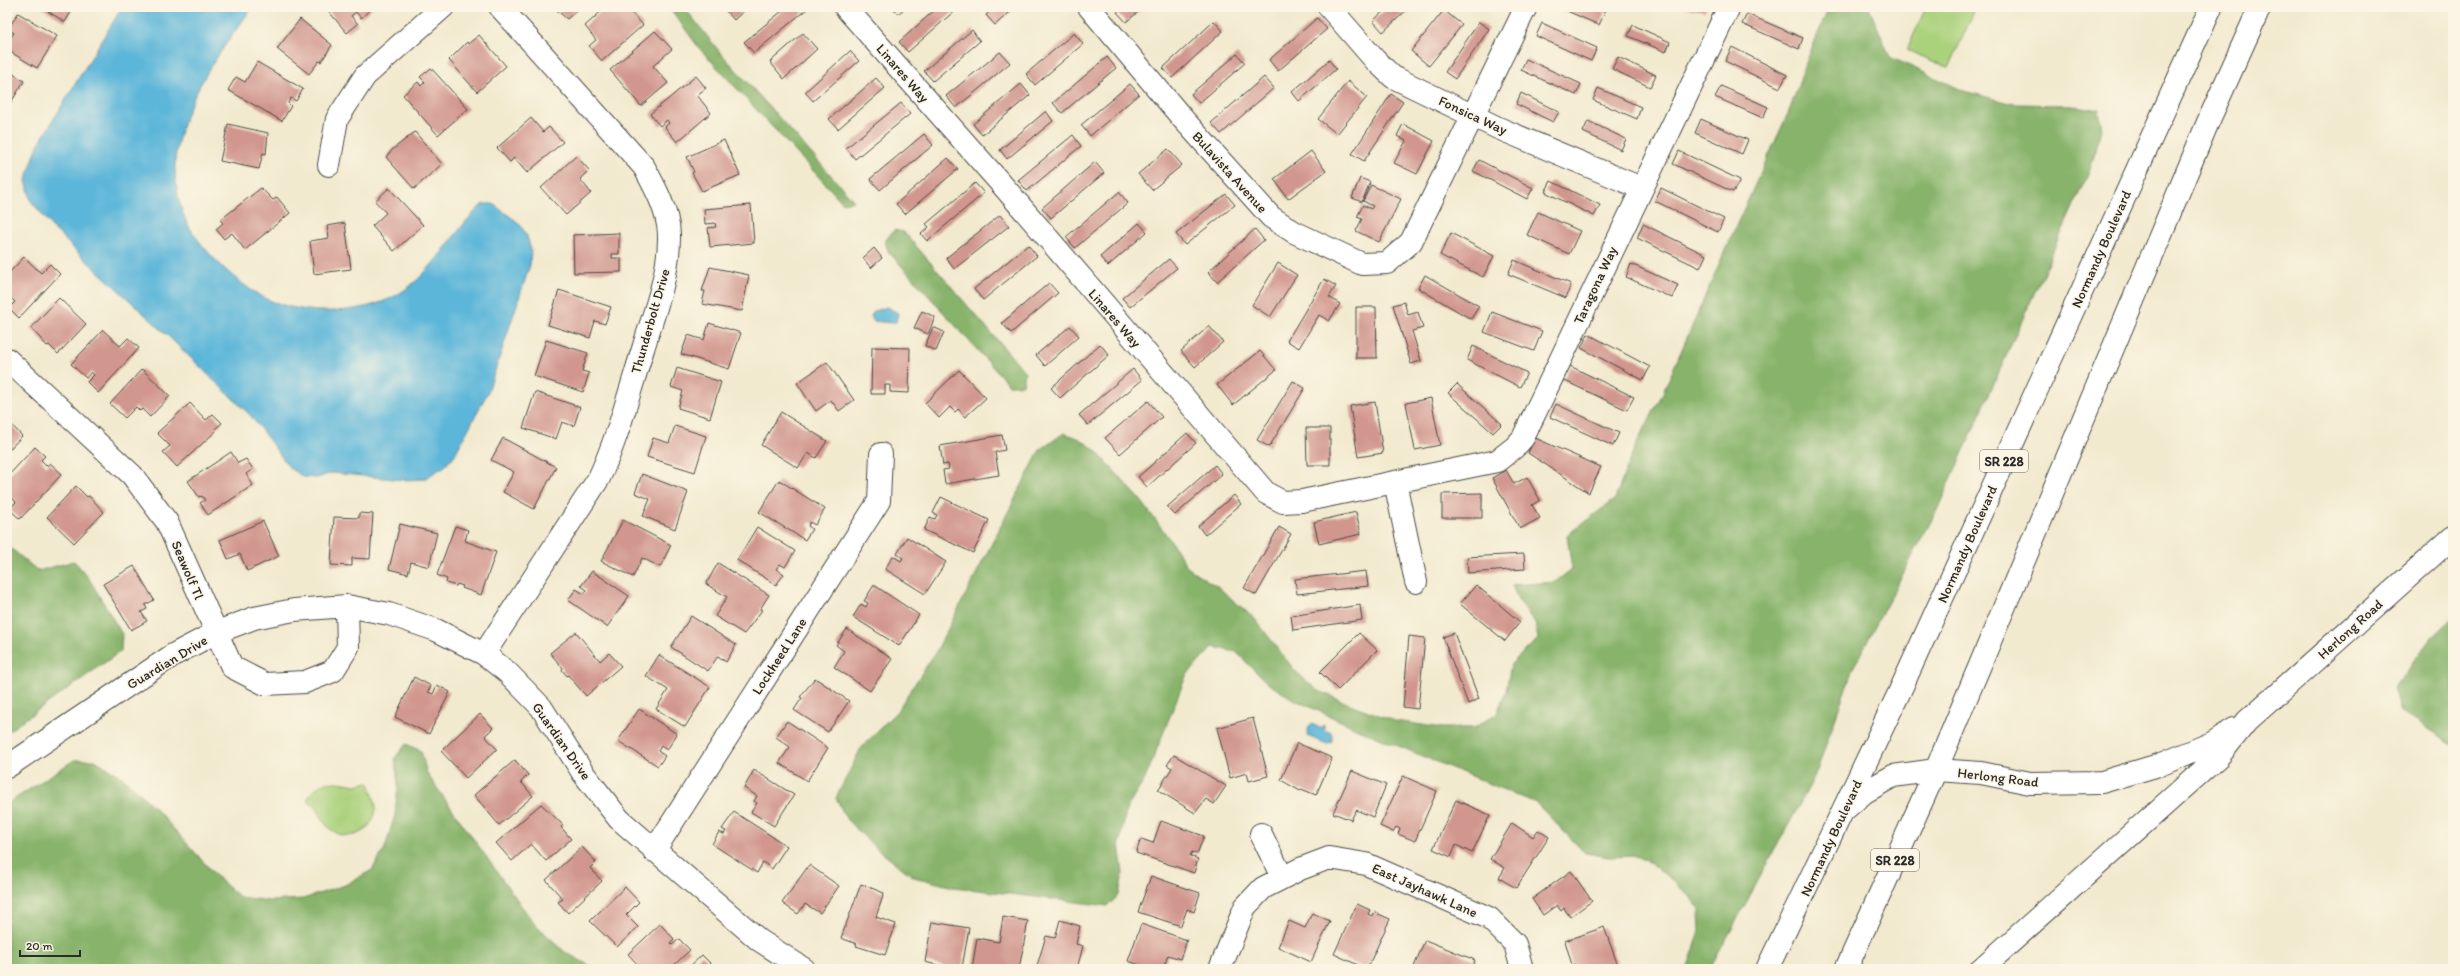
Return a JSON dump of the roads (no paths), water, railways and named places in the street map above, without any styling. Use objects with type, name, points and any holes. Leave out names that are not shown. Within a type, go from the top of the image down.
[{"type":"street","points":[[329,165],[337,119],[364,76],[443,7]]},
{"type":"street","name":"Thunderbolt Drive","points":[[484,654],[587,497],[612,449],[660,292],[667,264],[669,233],[660,196],[644,167],[500,7]]},
{"type":"street","name":"Bulavista Avenue","points":[[1089,7],[1183,119],[1272,217],[1294,232],[1362,264],[1387,263],[1411,242],[1526,7]]},
{"type":"street","name":"Fonsica Way","points":[[1329,7],[1374,60],[1394,76],[1473,116],[1641,188]]},
{"type":"street","name":"Taragona Way","points":[[1395,482],[1497,461],[1515,447],[1523,438],[1641,188],[1729,7]]},
{"type":"street","name":"Normandy Boulevard","points":[[1767,969],[1844,810],[2211,7]]},
{"type":"street","name":"SR 228","points":[[1846,969],[1936,770],[2208,122],[2260,7]]},
{"type":"street","name":"Linares Way","points":[[847,8],[1004,187],[1266,493],[1284,502],[1302,501],[1395,482]]},
{"type":"street","name":"Seawolf Tl","points":[[7,359],[132,475],[141,486],[167,522],[215,633],[232,667],[265,684],[304,682],[333,670],[348,647],[347,606]]},
{"type":"street","name":"Lockheed Lane","points":[[654,850],[879,501],[881,454]]},
{"type":"street","points":[[1395,482],[1416,582]]},
{"type":"street","name":"Herlong Road","points":[[1981,969],[2219,756],[2247,721],[2453,537]]},
{"type":"street","name":"Guardian Drive","points":[[7,767],[173,655],[215,633],[254,618],[286,612],[347,606],[389,614],[436,630],[484,654],[507,672],[541,707],[583,773],[619,819],[759,940],[804,969]]},
{"type":"street","name":"Herlong Road","points":[[1844,810],[1865,792],[1893,776],[1936,770],[1981,773],[2030,784],[2102,782],[2162,764],[2212,743],[2247,721]]},
{"type":"street","points":[[1261,834],[1291,873]]},
{"type":"street","name":"East Jayhawk Lane","points":[[1220,969],[1245,907],[1263,888],[1291,873],[1329,858],[1366,864],[1489,918],[1514,944],[1522,969]]},
{"type":"water","points":[[122,7],[253,7],[228,40],[196,93],[181,131],[176,152],[175,169],[176,187],[180,205],[186,221],[201,244],[234,277],[269,300],[298,308],[329,311],[360,308],[375,304],[389,299],[417,280],[483,204],[493,204],[519,223],[527,236],[531,251],[530,265],[488,392],[454,456],[445,466],[424,479],[404,480],[332,473],[317,478],[303,477],[289,467],[251,416],[166,334],[78,253],[53,228],[31,201],[26,180],[38,145]]},
{"type":"water","points":[[887,307],[898,313],[896,322],[873,321],[871,316],[874,311]]},
{"type":"water","points":[[1312,724],[1320,728],[1324,725],[1324,730],[1332,733],[1332,741],[1327,744],[1307,736],[1309,726]]}]
